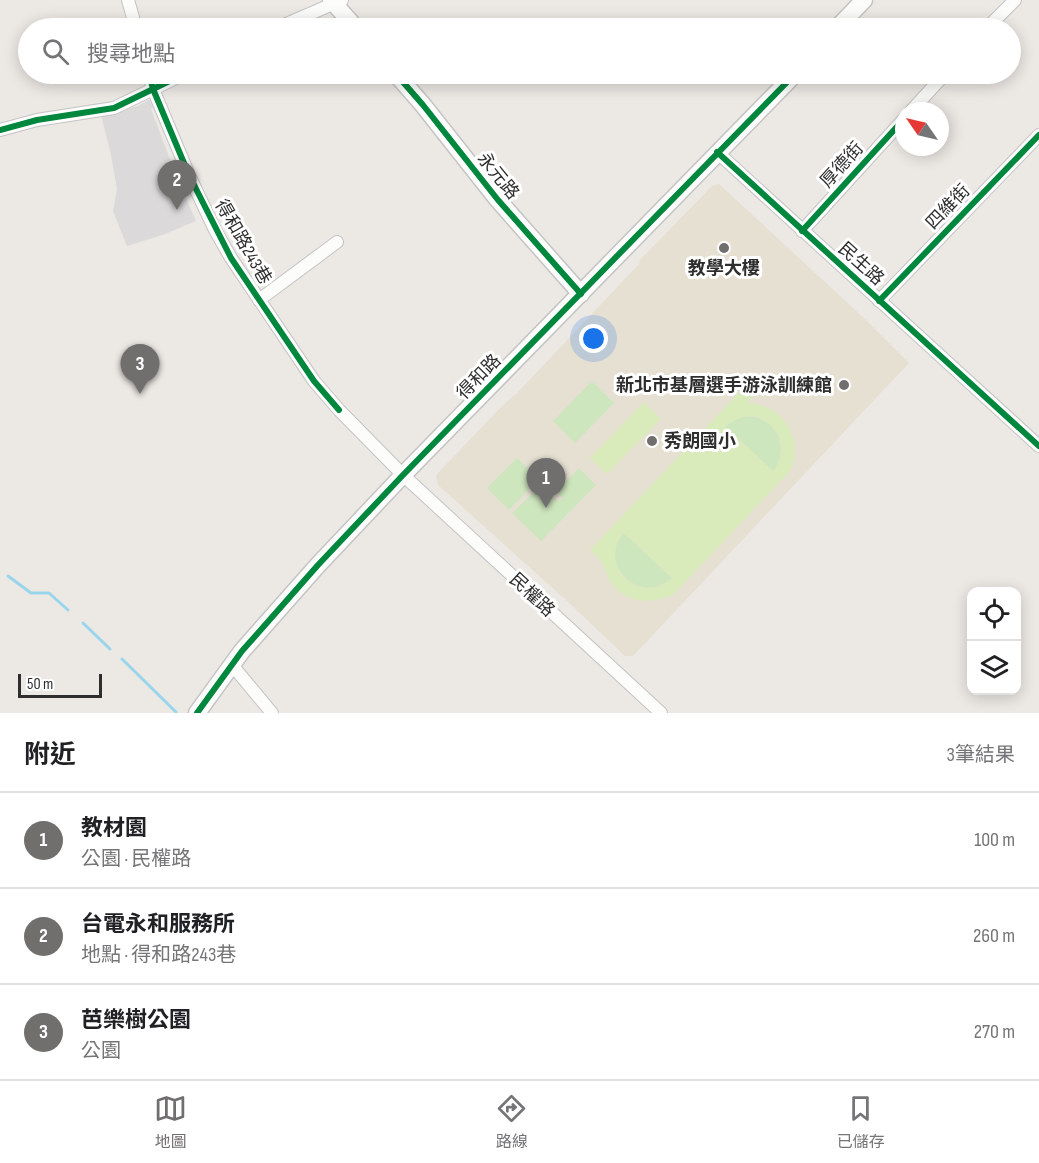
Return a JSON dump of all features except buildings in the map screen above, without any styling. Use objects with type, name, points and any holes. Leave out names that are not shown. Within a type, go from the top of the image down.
[{"type":"street","points":[[128,0],[133,18]]},
{"type":"street","points":[[847,18],[864,0]]},
{"type":"street","points":[[997,18],[1015,0]]},
{"type":"street","points":[[299,18],[336,1],[349,18]]},
{"type":"street","name":"得和路243巷","points":[[151,84],[189,175],[231,258],[314,381],[403,475]]},
{"type":"street","points":[[0,130],[37,120],[114,108],[163,84]]},
{"type":"street","name":"永元路","points":[[405,84],[498,200],[581,294]]},
{"type":"street","name":"得和路","points":[[197,713],[232,665],[318,565],[785,84]]},
{"type":"street","points":[[919,102],[936,84]]},
{"type":"street","name":"厚德街","points":[[802,231],[895,129]]},
{"type":"street","name":"四維街","points":[[879,301],[1039,135]]},
{"type":"street","name":"民生路","points":[[717,152],[1039,446]]},
{"type":"street","points":[[259,300],[337,242]]},
{"type":"street","name":"民權路","points":[[403,475],[661,713]]},
{"type":"street","points":[[232,665],[272,713]]},
{"type":"shaded area","points":[[149,100],[179,183],[196,221],[127,246],[113,211],[117,189],[101,115],[138,106]]},
{"type":"shaded area","name":"秀朗國小","points":[[719,184],[865,319],[909,363],[633,656],[625,656],[438,485],[436,475],[518,392],[640,263],[639,261],[712,186]]},
{"type":"green space","points":[[752,379],[761,388],[747,403],[771,410],[788,425],[795,447],[790,471],[674,594],[648,601],[631,598],[616,589],[602,562],[590,550]],"holes":[[[755,416],[771,425],[780,439],[781,455],[773,471],[725,426],[742,417]],[[624,533],[672,578],[659,586],[647,588],[635,585],[625,578],[618,569],[615,557],[617,545]]]},
{"type":"green space","points":[[592,381],[614,403],[575,443],[553,421]]},
{"type":"green space","points":[[644,402],[661,419],[607,474],[590,458]]},
{"type":"green space","points":[[749,416],[767,423],[778,436],[781,445],[780,454],[773,471],[725,426],[735,419]]},
{"type":"green space","points":[[517,458],[539,479],[509,510],[487,488]]},
{"type":"green space","points":[[579,468],[596,485],[541,541],[512,513],[540,486],[559,502],[563,498],[556,492]]},
{"type":"green space","points":[[624,533],[672,578],[660,586],[647,588],[635,585],[626,578],[618,569],[615,557],[617,545]]},
{"type":"waterway","points":[[8,576],[31,593],[49,593],[68,610]]},
{"type":"waterway","points":[[83,623],[110,649]]},
{"type":"waterway","points":[[122,659],[176,712]]},
{"type":"cycle path","points":[[152,84],[189,175],[231,258],[314,381],[339,410]]},
{"type":"cycle path","points":[[0,130],[37,120],[114,108],[163,84]]},
{"type":"cycle path","points":[[405,84],[498,200],[581,294]]},
{"type":"cycle path","points":[[197,713],[242,651],[318,565],[785,84]]},
{"type":"cycle path","points":[[802,231],[895,129]]},
{"type":"cycle path","points":[[879,301],[1039,135]]},
{"type":"cycle path","points":[[717,152],[1039,446]]},
{"type":"place","name":"台電永和服務所","points":[[177,210]]},
{"type":"place","name":"教學大樓","points":[[724,248]]},
{"type":"place","name":"新北市基層選手游泳訓練館","points":[[844,385]]},
{"type":"place","name":"芭樂樹公園","points":[[140,394]]},
{"type":"place","name":"秀朗國小","points":[[652,441]]},
{"type":"place","name":"教材園","points":[[546,508]]}]
